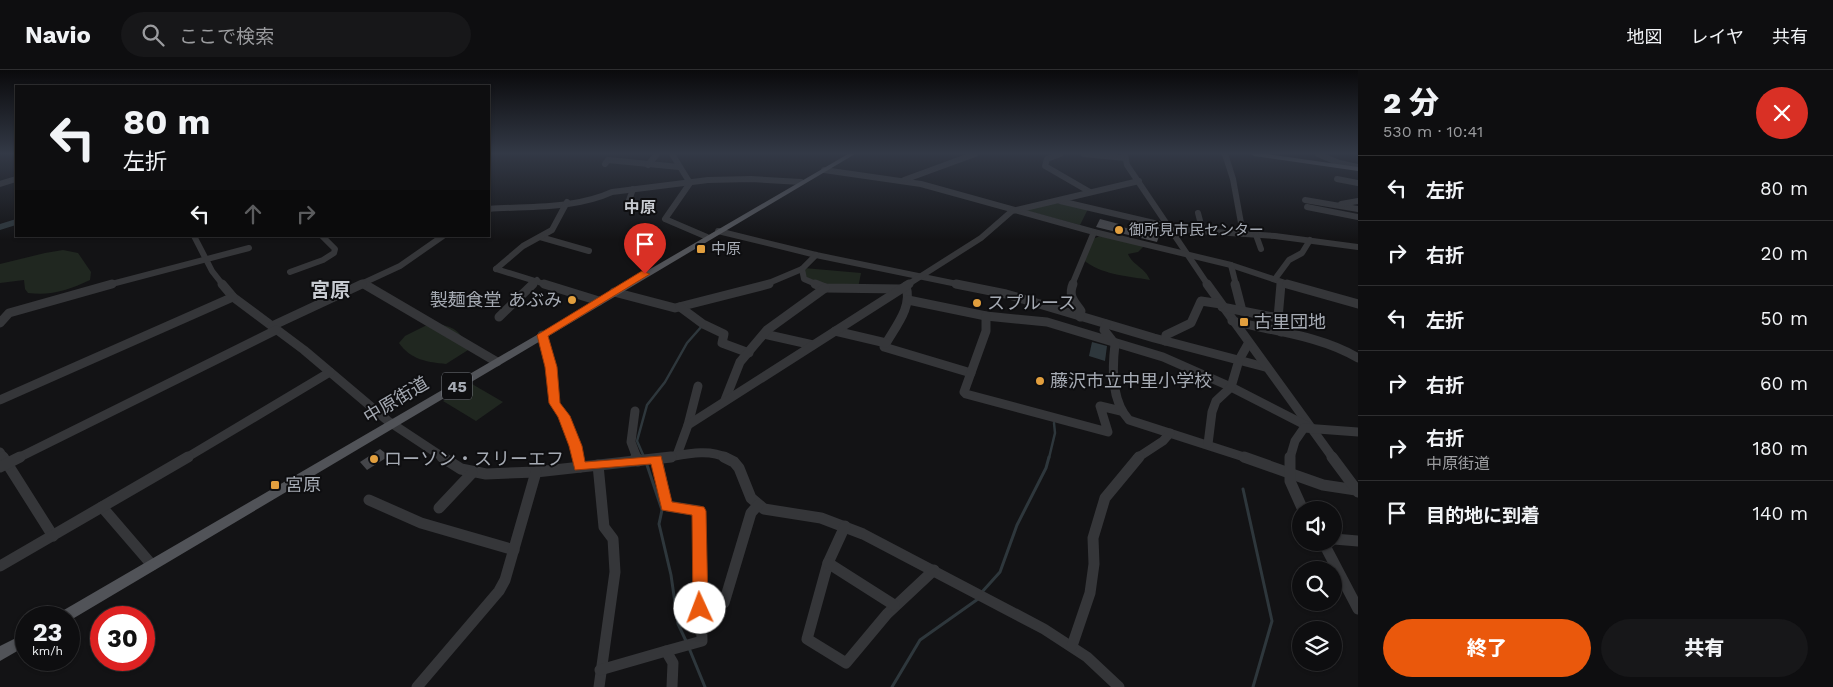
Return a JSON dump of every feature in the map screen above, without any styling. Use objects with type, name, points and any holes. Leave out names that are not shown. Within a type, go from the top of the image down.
[{"type":"main road","name":"中原街道","points":[[80,607],[800,183]]},
{"type":"main road","points":[[0,654],[15,645]]},
{"type":"street","points":[[690,183],[665,219],[707,237]]},
{"type":"street","points":[[490,209],[567,202],[633,189],[693,183]]},
{"type":"street","points":[[914,183],[1094,232],[1231,265],[1358,304]]},
{"type":"street","points":[[1074,183],[1090,192]]},
{"type":"street","points":[[688,425],[981,238],[1012,210],[1131,183]]},
{"type":"street","points":[[1140,183],[1221,306],[1357,491]]},
{"type":"street","points":[[1234,183],[1243,234]]},
{"type":"street","points":[[627,206],[633,189]]},
{"type":"street","points":[[1358,209],[1304,197],[1308,210],[1358,217]]},
{"type":"street","points":[[1057,200],[1171,228],[1310,240],[1358,247]]},
{"type":"street","points":[[1338,205],[1358,201]]},
{"type":"street","points":[[567,202],[555,225],[540,237],[523,246],[496,269],[537,280],[599,301]]},
{"type":"street","points":[[1198,213],[1203,232]]},
{"type":"street","points":[[718,232],[816,255],[1006,294],[1154,338],[1265,367]]},
{"type":"street","points":[[1080,317],[1081,311],[1071,298],[1070,291],[1094,232]]},
{"type":"street","points":[[1256,235],[1261,249]]},
{"type":"street","points":[[195,237],[221,284],[233,297],[330,372],[393,424],[461,470],[472,473],[536,472],[709,452],[728,457],[739,468],[751,498],[758,505],[770,511],[821,518],[845,526],[934,570],[1072,646],[1102,670],[1119,687]]},
{"type":"street","points":[[290,272],[323,260],[334,253],[335,249],[323,237]]},
{"type":"street","points":[[4,465],[400,266],[442,237]]},
{"type":"street","points":[[540,237],[589,251]]},
{"type":"street","points":[[1281,332],[1278,318],[1278,280],[1289,260],[1302,253],[1310,240]]},
{"type":"street","points":[[0,323],[9,313],[168,268],[249,248]]},
{"type":"street","points":[[614,292],[653,301],[669,308],[680,307],[759,288],[802,269],[816,255]]},
{"type":"street","points":[[1231,265],[1242,311]]},
{"type":"street","points":[[802,269],[804,279],[824,288],[903,288],[909,294],[908,300],[884,347],[971,372]]},
{"type":"street","points":[[498,316],[537,280]]},
{"type":"street","points":[[364,283],[497,362]]},
{"type":"street","points":[[725,400],[740,362],[764,334],[824,288]]},
{"type":"street","points":[[0,400],[233,297]]},
{"type":"street","points":[[908,300],[986,316],[1047,322],[1163,357],[1231,387],[1313,429]]},
{"type":"street","points":[[1165,341],[1166,335],[1191,323],[1201,302],[1278,318]]},
{"type":"street","points":[[680,307],[704,324],[724,334],[722,343],[748,353]]},
{"type":"street","points":[[986,316],[986,331],[964,392],[966,394],[1108,432],[1100,406],[1121,411]]},
{"type":"street","points":[[1232,321],[1281,332],[1348,352],[1358,358]]},
{"type":"street","points":[[1106,324],[1104,330],[1115,344],[1114,366],[1117,398],[1121,411],[1129,420],[1208,444],[1324,485],[1357,491]]},
{"type":"street","points":[[835,331],[886,343]]},
{"type":"street","points":[[764,334],[813,345]]},
{"type":"street","points":[[542,335],[551,367],[554,403],[564,416],[576,446],[580,467]]},
{"type":"street","points":[[1139,350],[1154,338]]},
{"type":"street","points":[[1208,444],[1212,412],[1216,401],[1231,387],[1238,360],[1248,344]]},
{"type":"street","points":[[0,566],[330,372]]},
{"type":"street","points":[[677,455],[688,425],[698,386]]},
{"type":"street","points":[[600,670],[702,640],[699,511],[667,506],[646,460],[631,442],[635,411]]},
{"type":"street","points":[[1297,501],[1292,493],[1289,474],[1298,436],[1304,428],[1358,432]]},
{"type":"street","points":[[1072,646],[1090,593],[1094,564],[1093,538],[1105,498],[1134,460],[1163,441],[1170,433]]},
{"type":"street","points":[[0,452],[4,465],[53,536]]},
{"type":"street","points":[[598,465],[604,527],[613,540],[615,572],[599,687]]},
{"type":"street","points":[[417,687],[499,591],[514,550],[536,472]]},
{"type":"street","points":[[439,508],[472,473]]},
{"type":"street","points":[[369,500],[421,523],[514,550]]},
{"type":"street","points":[[700,608],[724,603],[751,513],[758,505]]},
{"type":"street","points":[[102,507],[152,565]]},
{"type":"street","points":[[845,526],[828,563],[807,638],[846,663],[874,626],[894,605],[934,570]]},
{"type":"street","points":[[1342,540],[1358,541]]},
{"type":"street","points":[[1328,551],[1358,609]]},
{"type":"street","points":[[828,563],[894,605]]},
{"type":"street","points":[[666,651],[673,663],[672,687]]},
{"type":"shaded area","points":[[1057,203],[1088,209],[1080,225],[1024,210]]},
{"type":"shaded area","points":[[1100,236],[1145,245],[1138,252],[1128,254],[1150,280],[1106,272],[1082,259],[1093,239]]},
{"type":"shaded area","points":[[63,250],[78,253],[91,272],[90,280],[67,289],[45,294],[28,293],[25,289],[24,280],[0,283],[0,264]]},
{"type":"shaded area","points":[[804,268],[861,273],[858,288],[827,286],[806,278]]},
{"type":"shaded area","points":[[431,323],[455,330],[462,337],[468,350],[446,364],[414,357],[399,343],[405,336]]},
{"type":"shaded area","points":[[1092,342],[1107,346],[1105,361],[1089,356]]},
{"type":"shaded area","points":[[472,384],[503,402],[476,421],[443,401]]},
{"type":"building","name":"御所見市民センター","points":[[1100,219],[1119,224],[1118,226],[1159,236],[1157,242],[1096,227]]},
{"type":"building","name":"ローソン・スリーエフ","points":[[380,449],[389,456],[367,470],[360,462]]},
{"type":"waterway","points":[[0,227],[15,222]]},
{"type":"waterway","points":[[644,457],[637,441],[647,405],[665,382],[687,343],[702,326]]},
{"type":"waterway","points":[[1049,458],[1055,433],[1054,423]]},
{"type":"waterway","points":[[982,592],[1000,572],[1017,525],[1046,468],[1049,457]]},
{"type":"waterway","points":[[646,462],[662,510],[659,524],[671,575],[678,624],[687,643]]},
{"type":"waterway","points":[[1243,489],[1272,621],[1253,687]]},
{"type":"waterway","points":[[892,687],[920,640],[978,599]]},
{"type":"waterway","points":[[689,648],[705,687]]},
{"type":"place","name":"御所見市民センター","points":[[1119,230]]},
{"type":"place","name":"中原","points":[[701,249]]},
{"type":"place","name":"製麺食堂 あぶみ","points":[[572,300]]},
{"type":"place","name":"スプルース","points":[[977,303]]},
{"type":"place","name":"古里団地","points":[[1244,322]]},
{"type":"place","name":"藤沢市立中里小学校","points":[[1040,381]]},
{"type":"place","name":"ローソン・スリーエフ","points":[[374,459]]},
{"type":"place","name":"宮原","points":[[275,485]]},
{"type":"district","name":"中原","points":[[640,207]]},
{"type":"district","name":"宮原","points":[[330,290]]},
{"type":"route","points":[[645,274],[542,335],[551,367],[554,403],[564,416],[576,446],[580,467],[656,459],[668,508],[696,509],[699,511],[700,608]]}]
